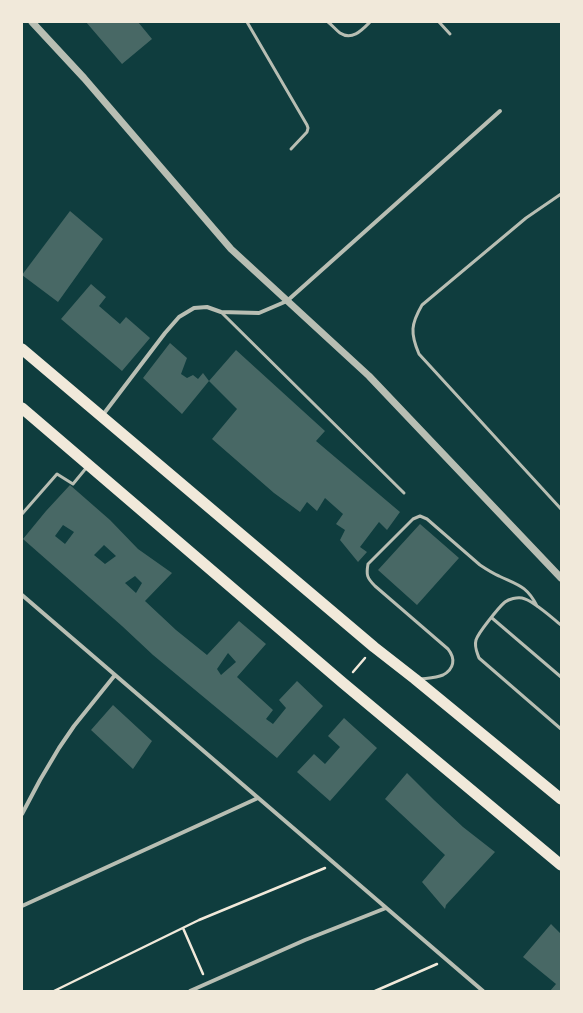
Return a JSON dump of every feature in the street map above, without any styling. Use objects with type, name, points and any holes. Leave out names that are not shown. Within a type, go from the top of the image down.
[{"type":"highway","points":[[22,349],[374,647],[561,799]]},
{"type":"highway","points":[[22,408],[343,683],[561,865]]},
{"type":"street","points":[[32,22],[84,78],[231,249],[369,376],[561,578]]},
{"type":"street","points":[[102,416],[165,333],[179,317],[194,308],[207,307],[221,312],[259,313],[288,301],[500,111]]},
{"type":"street","points":[[22,595],[483,991]]},
{"type":"street","points":[[22,814],[59,748],[74,726],[115,675]]},
{"type":"street","points":[[22,906],[258,798]]},
{"type":"street","points":[[190,991],[305,940],[386,908]]},
{"type":"lane","points":[[247,22],[307,125],[307,132],[291,149]]},
{"type":"lane","points":[[328,22],[340,33],[348,36],[356,34],[370,22]]},
{"type":"lane","points":[[439,22],[450,34]]},
{"type":"lane","points":[[561,194],[526,218],[422,305],[416,316],[413,329],[414,342],[419,354],[561,509]]},
{"type":"lane","points":[[221,312],[404,493]]},
{"type":"lane","points":[[22,514],[57,474],[73,484],[88,465]]},
{"type":"lane","points":[[415,679],[435,677],[448,671],[453,665],[452,654],[375,586],[369,580],[366,572],[368,564],[413,519],[420,516],[427,519],[488,571],[518,584],[526,590],[533,598],[537,606]]},
{"type":"lane","points":[[561,625],[537,606],[523,598],[514,598],[506,602],[492,618],[476,639],[475,649],[479,658],[561,729]]},
{"type":"lane","points":[[492,618],[561,677]]},
{"type":"path","points":[[343,683],[374,647]]},
{"type":"path","points":[[54,991],[199,920],[336,864]]},
{"type":"path","points":[[183,928],[207,983]]},
{"type":"path","points":[[375,991],[447,960]]},
{"type":"building","points":[[86,22],[138,22],[152,39],[122,64]]},
{"type":"building","points":[[70,211],[103,239],[58,302],[22,275]]},
{"type":"building","points":[[91,284],[106,297],[99,306],[120,324],[126,317],[150,338],[122,371],[61,319]]},
{"type":"building","points":[[170,343],[187,358],[181,374],[187,378],[193,375],[198,379],[203,373],[209,381],[182,414],[143,378]]},
{"type":"building","points":[[236,350],[325,431],[316,441],[400,512],[387,530],[379,522],[360,547],[367,552],[358,562],[340,540],[345,530],[336,524],[343,514],[325,498],[317,511],[307,502],[300,512],[274,493],[212,439],[237,409],[209,381]]},
{"type":"building","points":[[70,485],[110,520],[138,549],[172,573],[145,601],[176,630],[207,655],[239,621],[266,644],[237,677],[273,710],[266,719],[273,724],[286,708],[279,700],[297,681],[323,706],[277,758],[153,655],[23,539]],"holes":[[[63,525],[74,532],[65,544],[55,536]],[[104,545],[116,556],[105,564],[94,555]],[[135,576],[142,583],[136,593],[125,583]],[[228,653],[236,662],[221,675],[217,669]]]},
{"type":"building","points":[[420,524],[459,558],[417,605],[378,570]]},
{"type":"building","points":[[113,705],[152,741],[133,769],[91,730]]},
{"type":"building","points":[[344,718],[377,748],[330,801],[297,772],[314,754],[325,764],[340,747],[328,736]]},
{"type":"building","points":[[407,773],[463,827],[495,852],[446,905],[445,909],[422,882],[445,855],[385,799]]},
{"type":"building","points":[[551,924],[561,934],[561,991],[550,991],[556,984],[523,957]]}]
